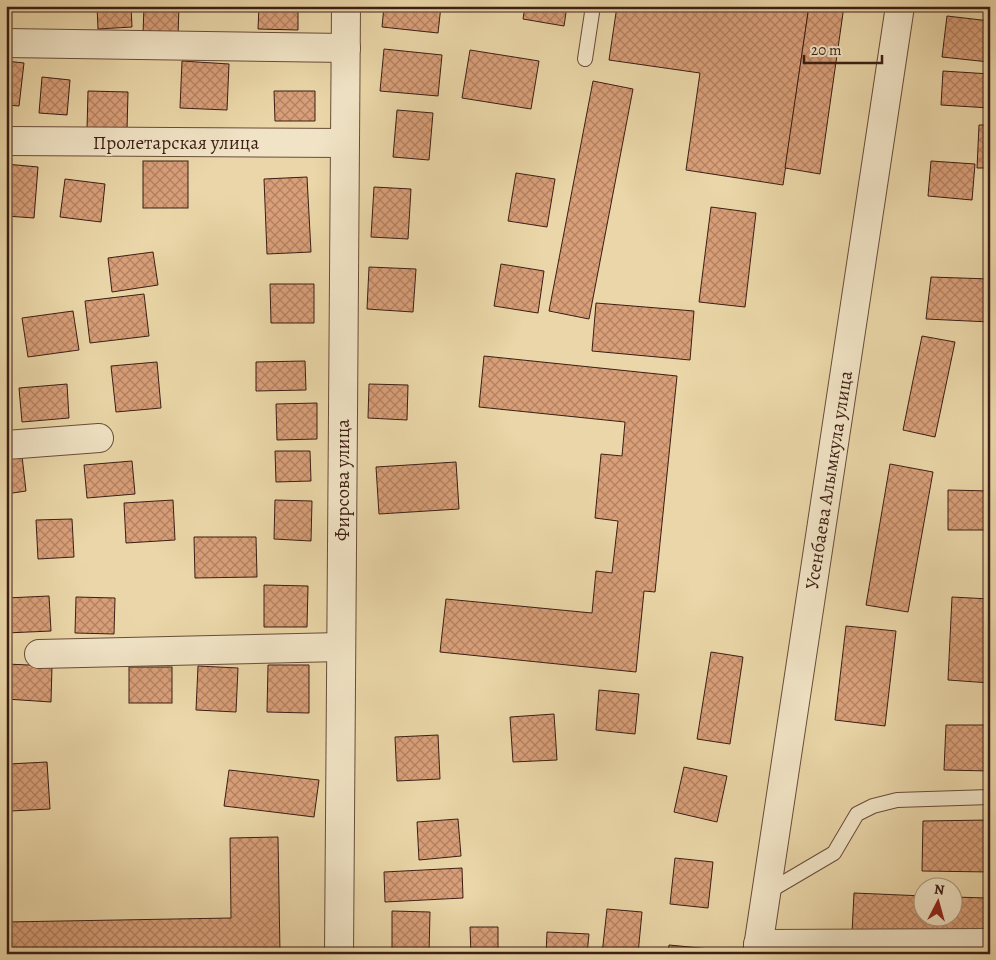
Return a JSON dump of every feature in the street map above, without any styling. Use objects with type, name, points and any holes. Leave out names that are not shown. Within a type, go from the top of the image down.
[{"type":"street","name":"Фирсова улица","points":[[339,954],[346,6]]},
{"type":"street","name":"Усенбаева Алымкула улица","points":[[757,949],[900,6]]},
{"type":"street","points":[[6,43],[346,48]]},
{"type":"street","name":"Пролетарская улица","points":[[6,141],[345,142]]},
{"type":"street","points":[[6,445],[99,438]]},
{"type":"street","points":[[39,654],[341,647]]},
{"type":"street","points":[[757,949],[990,943]]},
{"type":"lane","points":[[585,59],[593,6]]},
{"type":"lane","points":[[766,893],[834,853],[857,814],[873,806],[897,800],[990,797]]},
{"type":"building","points":[[97,6],[131,6],[132,27],[98,29]]},
{"type":"building","points":[[144,6],[179,6],[178,36],[143,34]]},
{"type":"building","points":[[259,6],[298,6],[298,30],[258,29]]},
{"type":"building","points":[[384,6],[441,6],[438,33],[382,27]]},
{"type":"building","points":[[525,6],[567,6],[564,26],[523,19]]},
{"type":"building","points":[[617,6],[809,6],[783,185],[686,170],[700,73],[609,60]]},
{"type":"building","points":[[809,6],[844,6],[820,174],[785,168]]},
{"type":"building","points":[[947,16],[990,21],[989,62],[942,57]]},
{"type":"building","points":[[384,49],[442,55],[438,96],[380,91]]},
{"type":"building","points":[[470,50],[539,61],[531,109],[462,98]]},
{"type":"building","points":[[6,61],[24,63],[19,106],[6,105]]},
{"type":"building","points":[[182,61],[229,64],[227,110],[180,108]]},
{"type":"building","points":[[943,71],[990,74],[990,108],[941,105]]},
{"type":"building","points":[[42,77],[70,80],[67,115],[39,113]]},
{"type":"building","points":[[593,81],[633,89],[589,319],[549,311]]},
{"type":"building","points":[[88,91],[128,92],[127,130],[87,129]]},
{"type":"building","points":[[274,91],[315,91],[315,121],[275,121]]},
{"type":"building","points":[[397,110],[433,113],[429,160],[393,157]]},
{"type":"building","points":[[979,125],[990,125],[990,168],[977,168]]},
{"type":"building","points":[[143,161],[188,161],[188,208],[143,208]]},
{"type":"building","points":[[931,161],[975,164],[972,200],[928,196]]},
{"type":"building","points":[[6,164],[38,167],[34,218],[6,216]]},
{"type":"building","points":[[516,173],[555,179],[547,227],[508,221]]},
{"type":"building","points":[[307,177],[311,252],[267,254],[264,179]]},
{"type":"building","points":[[65,179],[105,184],[101,222],[60,217]]},
{"type":"building","points":[[374,187],[411,189],[408,239],[371,237]]},
{"type":"building","points":[[711,207],[756,213],[745,307],[699,302]]},
{"type":"building","points":[[153,252],[158,285],[112,292],[108,258]]},
{"type":"building","points":[[501,264],[544,271],[538,313],[494,306]]},
{"type":"building","points":[[369,267],[416,269],[413,312],[367,309]]},
{"type":"building","points":[[931,277],[990,279],[990,322],[926,319]]},
{"type":"building","points":[[270,284],[314,284],[314,323],[271,323]]},
{"type":"building","points":[[144,294],[149,336],[90,343],[85,301]]},
{"type":"building","points":[[596,303],[694,311],[690,360],[592,351]]},
{"type":"building","points":[[73,311],[79,350],[28,357],[22,318]]},
{"type":"building","points":[[922,336],[955,342],[935,437],[903,430]]},
{"type":"building","points":[[484,356],[677,376],[655,592],[644,591],[636,672],[440,652],[446,599],[592,613],[596,571],[612,573],[618,521],[595,518],[601,454],[622,456],[625,422],[479,407]]},
{"type":"building","points":[[305,361],[306,390],[256,391],[256,362]]},
{"type":"building","points":[[157,362],[161,408],[116,412],[111,366]]},
{"type":"building","points":[[67,384],[69,418],[22,422],[19,388]]},
{"type":"building","points":[[369,384],[408,385],[407,420],[368,418]]},
{"type":"building","points":[[317,403],[317,439],[277,440],[276,404]]},
{"type":"building","points":[[275,451],[310,451],[311,481],[276,482]]},
{"type":"building","points":[[22,456],[26,491],[6,494],[6,458]]},
{"type":"building","points":[[132,461],[135,494],[87,498],[84,465]]},
{"type":"building","points":[[456,462],[459,509],[379,514],[376,467]]},
{"type":"building","points":[[890,464],[933,472],[908,612],[866,605]]},
{"type":"building","points":[[948,490],[990,491],[990,530],[948,530]]},
{"type":"building","points":[[173,500],[175,540],[126,543],[124,503]]},
{"type":"building","points":[[275,500],[312,501],[311,541],[274,539]]},
{"type":"building","points":[[72,519],[74,557],[38,559],[36,520]]},
{"type":"building","points":[[194,537],[256,537],[257,577],[195,578]]},
{"type":"building","points":[[264,585],[308,586],[307,627],[264,627]]},
{"type":"building","points":[[49,596],[51,631],[6,633],[6,598]]},
{"type":"building","points":[[76,597],[115,598],[114,634],[75,633]]},
{"type":"building","points":[[952,597],[990,599],[990,683],[948,680]]},
{"type":"building","points":[[846,626],[896,631],[885,726],[835,720]]},
{"type":"building","points":[[711,652],[743,657],[730,744],[697,739]]},
{"type":"building","points":[[6,664],[52,666],[51,702],[6,699]]},
{"type":"building","points":[[268,665],[309,665],[309,713],[267,712]]},
{"type":"building","points":[[198,666],[238,668],[236,712],[196,710]]},
{"type":"building","points":[[129,667],[172,667],[172,703],[129,703]]},
{"type":"building","points":[[599,690],[639,694],[635,734],[596,730]]},
{"type":"building","points":[[554,714],[557,760],[513,762],[510,717]]},
{"type":"building","points":[[946,725],[990,725],[990,771],[944,770]]},
{"type":"building","points":[[438,735],[440,779],[397,781],[395,737]]},
{"type":"building","points":[[47,762],[50,809],[11,811],[9,764]]},
{"type":"building","points":[[684,767],[727,776],[717,822],[674,812]]},
{"type":"building","points":[[229,770],[319,780],[314,817],[224,806]]},
{"type":"building","points":[[458,819],[461,856],[419,860],[417,822]]},
{"type":"building","points":[[990,820],[990,872],[922,871],[923,821]]},
{"type":"building","points":[[278,837],[280,954],[6,954],[6,922],[231,918],[230,838]]},
{"type":"building","points":[[675,858],[713,862],[708,908],[670,904]]},
{"type":"building","points":[[462,868],[463,898],[385,902],[384,872]]},
{"type":"building","points":[[854,893],[914,896],[914,928],[964,928],[964,897],[986,898],[984,938],[852,933]]},
{"type":"building","points":[[607,909],[642,912],[638,954],[602,954]]},
{"type":"building","points":[[392,911],[430,912],[429,954],[392,954]]},
{"type":"building","points":[[470,927],[498,927],[498,954],[471,954]]},
{"type":"building","points":[[547,932],[589,934],[587,954],[546,954]]},
{"type":"building","points":[[669,945],[721,950],[721,954],[668,954]]}]
